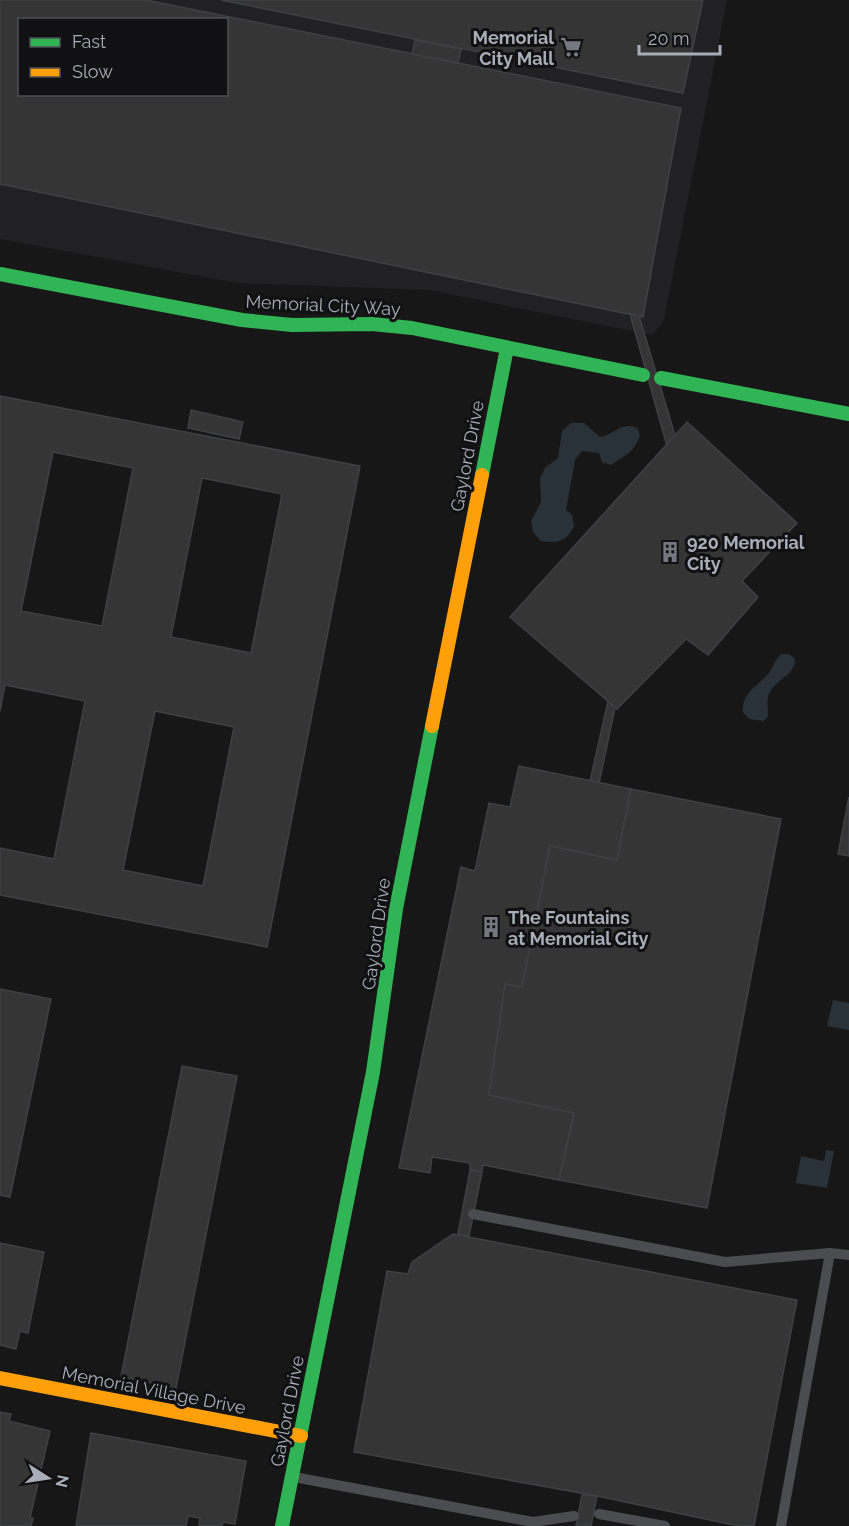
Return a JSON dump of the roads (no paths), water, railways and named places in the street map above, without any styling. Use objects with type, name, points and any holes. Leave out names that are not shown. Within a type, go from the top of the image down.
[{"type":"street","name":"Memorial City Way","points":[[0,274],[242,320],[292,325],[372,324],[412,328],[643,375]]},
{"type":"street","name":"Gaylord Drive","points":[[282,1526],[374,1072],[396,909],[507,348]]},
{"type":"street","points":[[661,378],[849,414]]},
{"type":"street","name":"Memorial Village Drive","points":[[0,1378],[301,1436]]},
{"type":"lane","points":[[473,1215],[725,1262],[830,1253],[849,1255]]},
{"type":"lane","points":[[781,1526],[830,1253]]},
{"type":"lane","points":[[292,1476],[533,1522],[574,1516]]},
{"type":"lane","points":[[599,1514],[665,1526]]},
{"type":"place","name":"Memorial City Mall","points":[[571,47]]},
{"type":"place","name":"920 Memorial City","points":[[670,552]]},
{"type":"place","name":"The Fountains at Memorial City","points":[[491,927]]}]
